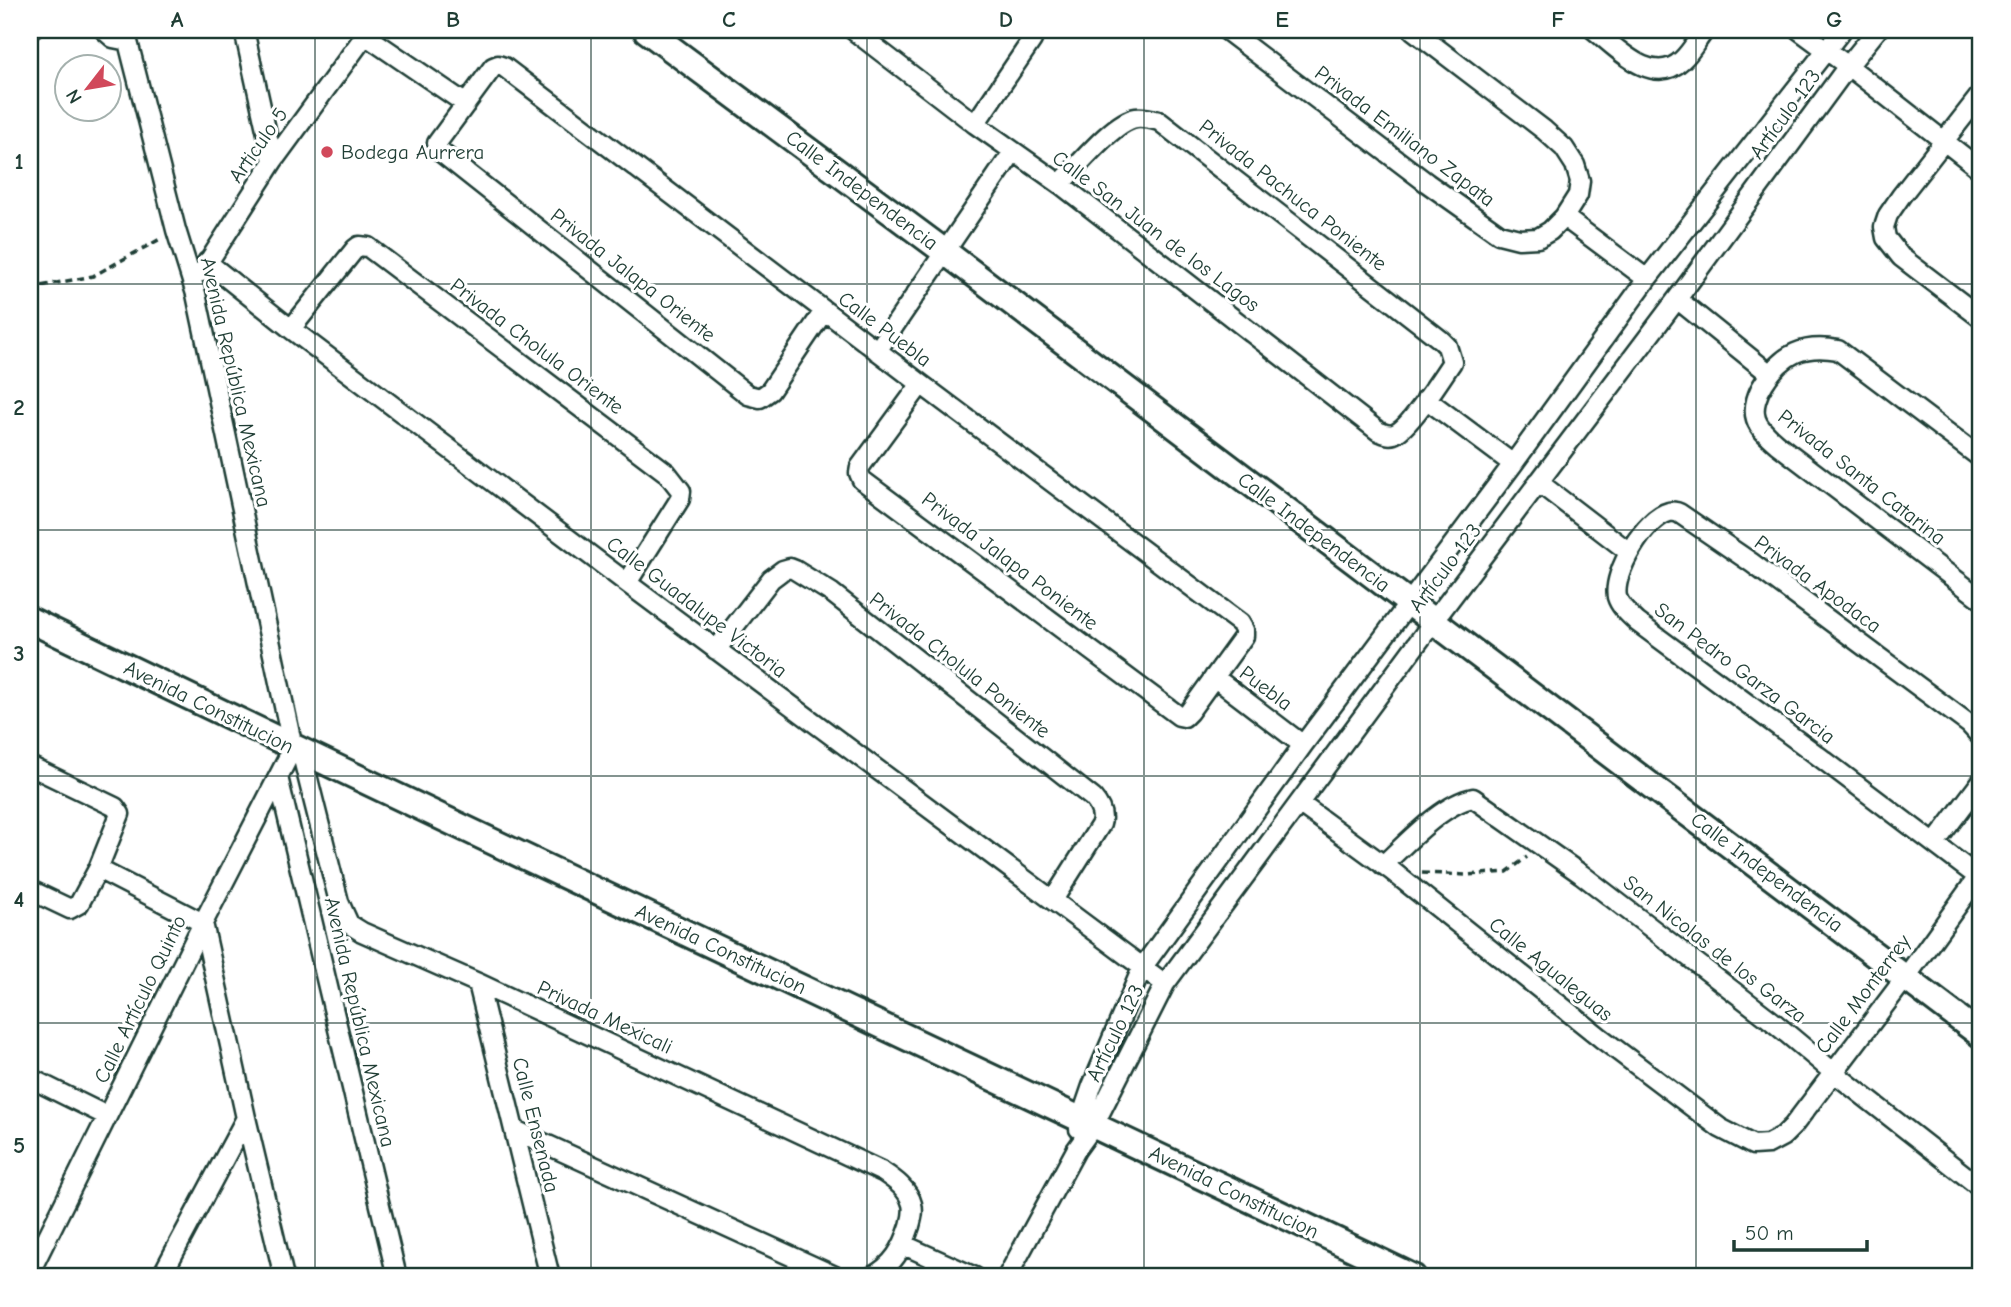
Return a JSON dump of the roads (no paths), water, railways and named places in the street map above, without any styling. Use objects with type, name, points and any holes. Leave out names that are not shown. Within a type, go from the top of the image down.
[{"type":"street","points":[[104,30],[113,38],[127,36]]},
{"type":"street","points":[[244,30],[273,161]]},
{"type":"street","name":"Calle Independencia","points":[[646,30],[945,252],[1981,1035]]},
{"type":"street","name":"Calle San Juan de los Lagos","points":[[853,30],[975,124],[1060,184],[1378,431],[1388,435],[1395,434],[1426,399]]},
{"type":"street","points":[[975,124],[1031,40],[1033,30]]},
{"type":"street","name":"Privada Emiliano Zapata","points":[[1226,30],[1427,183],[1499,234],[1519,239],[1538,238],[1550,231],[1564,217],[1578,195],[1580,181],[1575,164],[1564,148],[1544,130],[1413,30]]},
{"type":"street","points":[[1594,30],[1635,62],[1661,71],[1682,60],[1705,30]]},
{"type":"street","points":[[1799,30],[1981,170]]},
{"type":"street","name":"Artículo 123","points":[[1088,1122],[1092,1086],[1142,968],[1647,279],[1842,30]]},
{"type":"street","name":"Artículo 123","points":[[1007,1277],[1076,1150],[1088,1122],[1165,984],[1877,30]]},
{"type":"street","points":[[367,32],[466,104]]},
{"type":"street","name":"Articulo 5","points":[[196,294],[207,262],[273,161],[367,32]]},
{"type":"street","name":"Avenida República Mexicana","points":[[127,36],[176,230],[196,294],[297,749]]},
{"type":"street","name":"Calle Puebla","points":[[466,104],[493,67],[504,67],[1240,623],[1244,630]]},
{"type":"street","points":[[1981,94],[1900,196],[1884,227],[1886,238],[1901,257],[1981,318]]},
{"type":"street","name":"Privada Jalapa Oriente","points":[[466,104],[437,143],[438,150],[748,395],[760,398],[770,391],[824,311]]},
{"type":"street","name":"Privada Pachuca Poniente","points":[[1060,184],[1119,126],[1134,118],[1146,117],[1159,121],[1447,346],[1452,362],[1426,399]]},
{"type":"street","points":[[877,351],[1013,152]]},
{"type":"street","points":[[1564,217],[1647,279]]},
{"type":"street","name":"Privada Cholula Oriente","points":[[291,329],[355,250],[359,246],[368,247],[634,448],[675,481],[681,491],[680,499],[626,583]]},
{"type":"street","name":"Calle Guadalupe Victoria","points":[[207,262],[291,329],[626,583],[1165,984]]},
{"type":"street","points":[[1677,299],[1770,374]]},
{"type":"street","name":"Privada Santa Catarina","points":[[1981,458],[1838,350],[1819,346],[1798,351],[1781,361],[1759,391],[1755,407],[1756,419],[1765,433],[1981,599]]},
{"type":"street","name":"Privada Jalapa Poniente","points":[[921,384],[860,467],[862,480],[1179,716],[1189,712],[1214,677]]},
{"type":"street","points":[[1426,399],[1513,464]]},
{"type":"street","points":[[1538,482],[1629,552]]},
{"type":"street","name":"Privada Apodaca","points":[[1629,552],[1646,528],[1660,517],[1670,511],[1679,513],[1752,563],[1969,724],[1981,737]]},
{"type":"street","name":"San Pedro Garza Garcia","points":[[1629,552],[1616,590],[1618,600],[1637,622],[1980,878]]},
{"type":"street","name":"Privada Cholula Poniente","points":[[716,650],[771,579],[783,570],[795,570],[832,593],[1099,805],[1103,818],[1101,824],[1053,900]]},
{"type":"street","name":"Avenida Constitucion","points":[[30,620],[1413,1277]]},
{"type":"street","name":"Puebla","points":[[1244,630],[1244,636],[1214,677],[1303,745]]},
{"type":"street","name":"Calle Artículo Quinto","points":[[30,1272],[202,923],[278,777],[297,749]]},
{"type":"street","name":"Privada Mexicali","points":[[297,749],[338,902],[349,924],[883,1171],[897,1181],[909,1195],[913,1215],[904,1245],[887,1267],[871,1277]]},
{"type":"street","points":[[30,766],[115,807],[120,812],[98,869],[79,904],[71,909],[30,890]]},
{"type":"street","name":"Avenida República Mexicana","points":[[278,777],[397,1277]]},
{"type":"street","points":[[1935,843],[1981,782]]},
{"type":"street","name":"San Nicolas de los Garza","points":[[1387,868],[1447,808],[1460,800],[1473,798],[1545,848],[1772,1021],[1981,1188]]},
{"type":"street","name":"Calle Agualeguas","points":[[1299,803],[1387,868],[1601,1038],[1720,1128],[1753,1145],[1768,1144],[1783,1136]]},
{"type":"street","points":[[98,869],[202,923],[284,1277]]},
{"type":"street","name":"Calle Monterrey","points":[[1783,1136],[1980,878]]},
{"type":"street","name":"Calle Ensenada","points":[[478,983],[553,1276]]},
{"type":"street","points":[[30,1078],[107,1116]]},
{"type":"street","points":[[161,1277],[246,1118]]},
{"type":"street","points":[[515,1130],[837,1277]]},
{"type":"street","points":[[904,1245],[975,1277]]},
{"type":"place","name":"Bodega Aurrera","points":[[327,152]]}]
